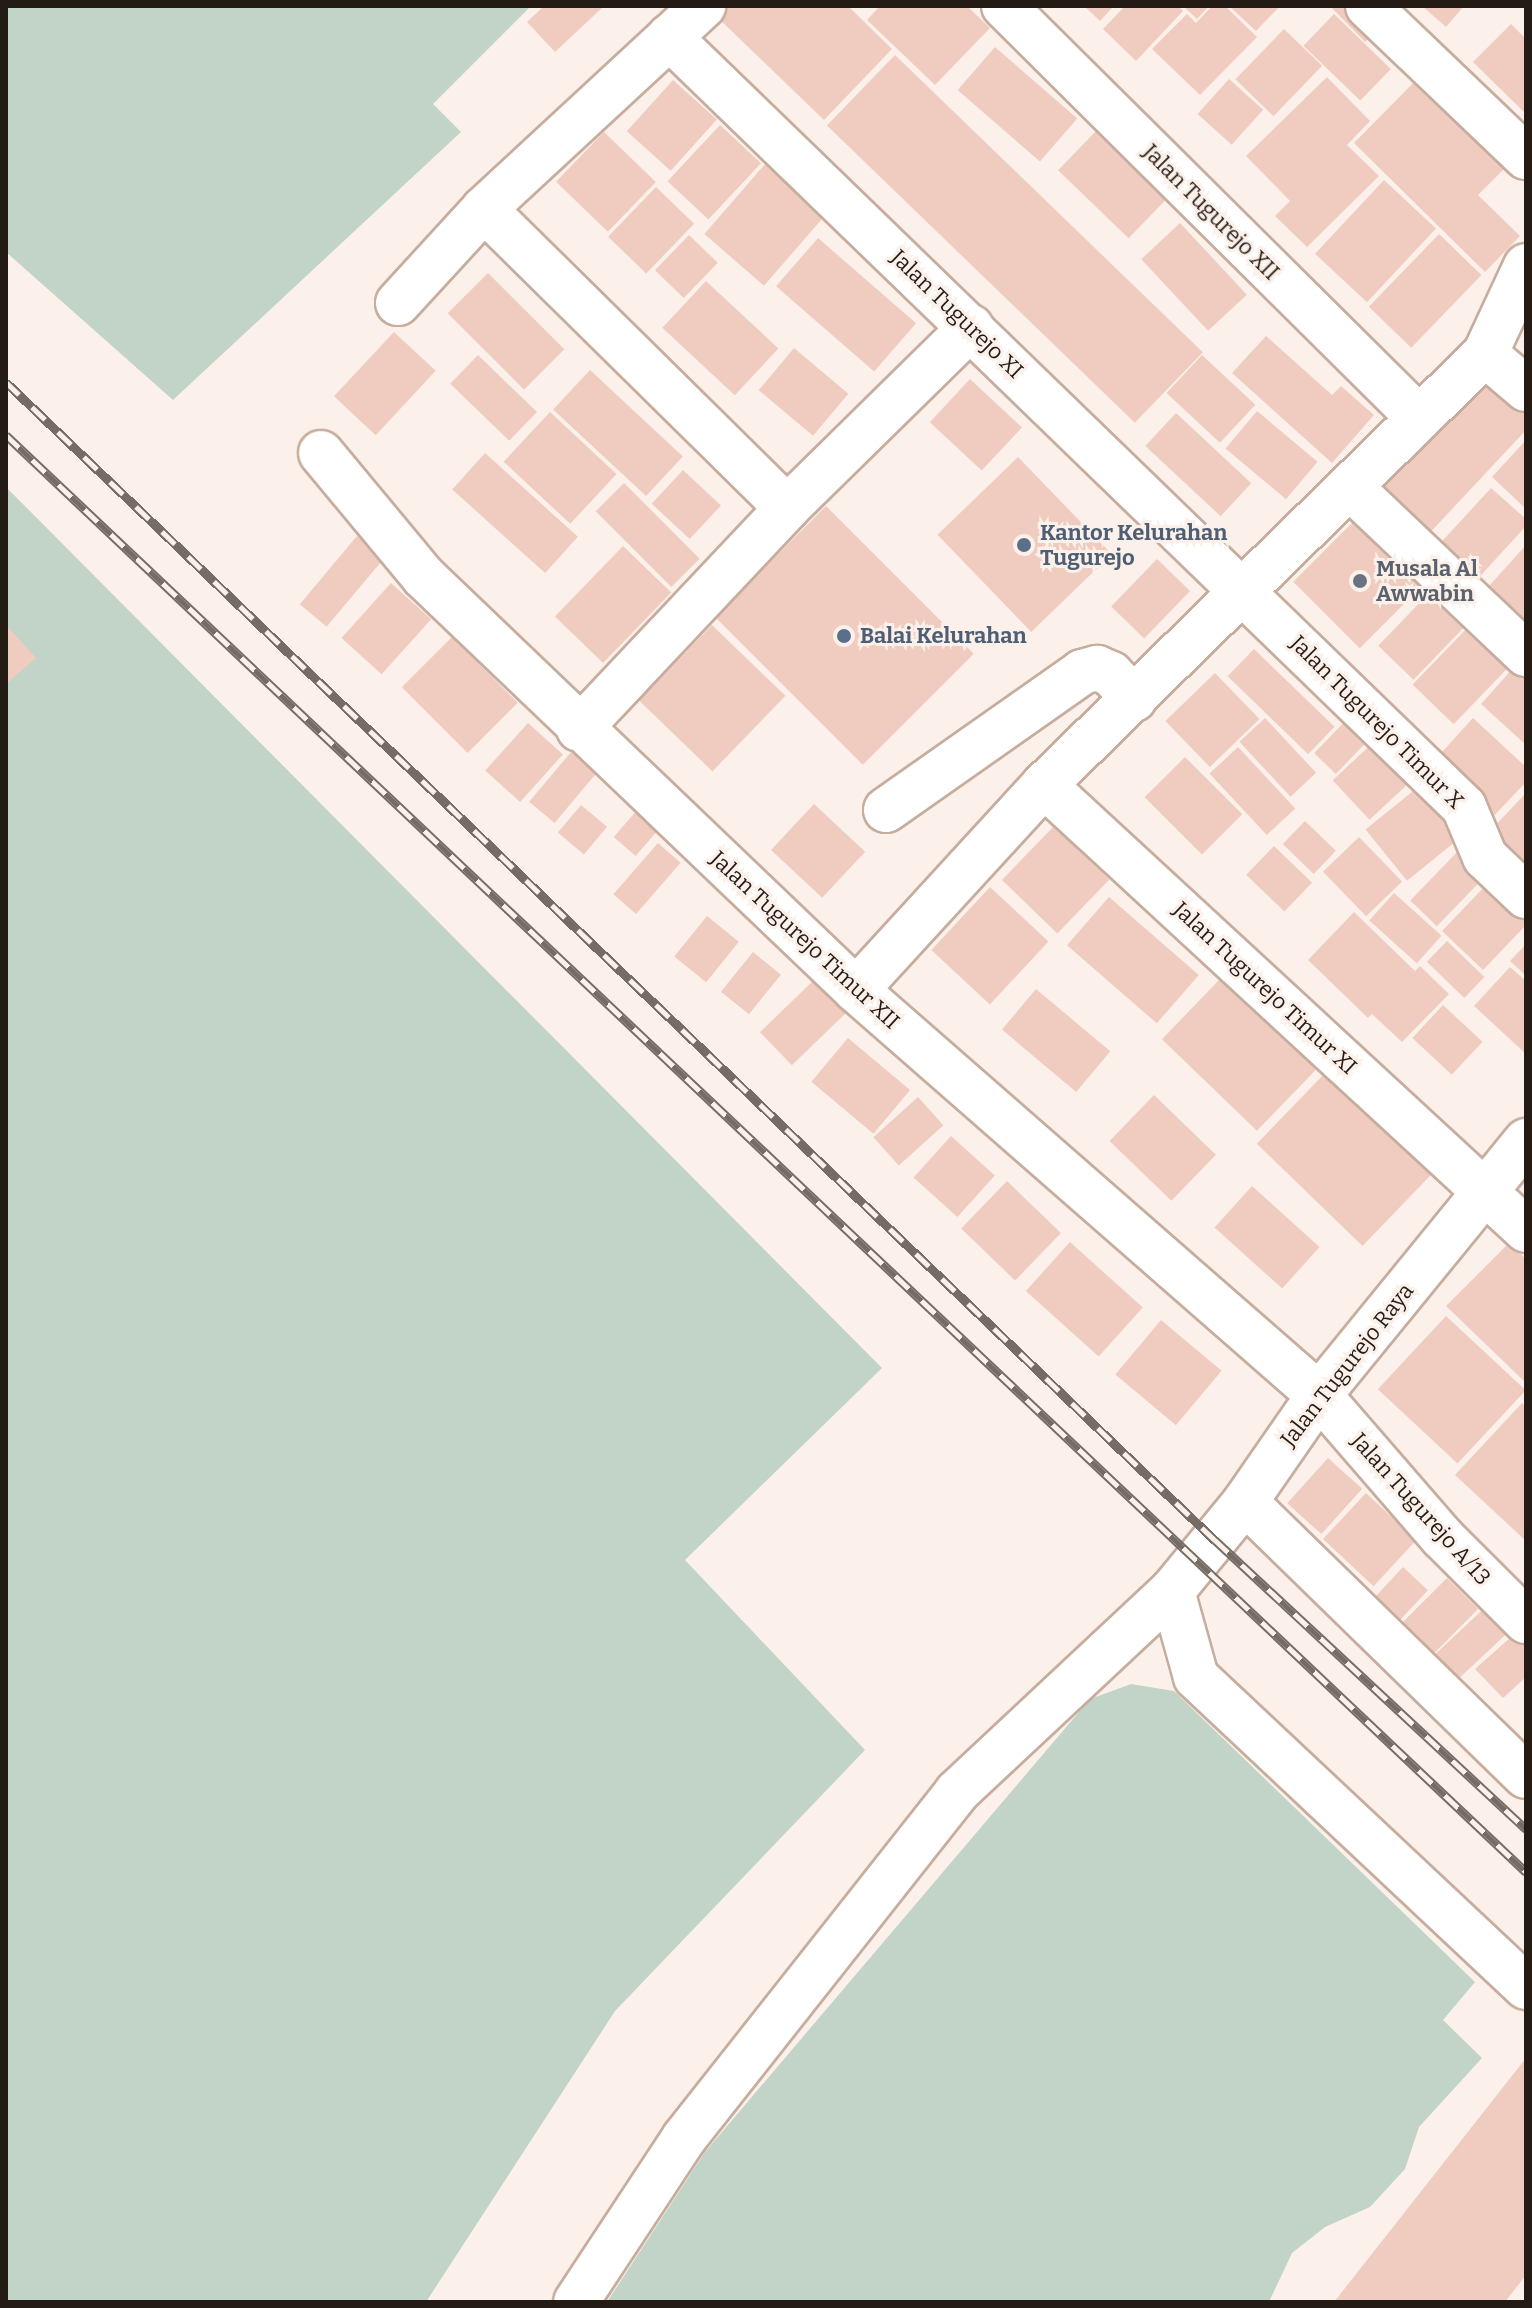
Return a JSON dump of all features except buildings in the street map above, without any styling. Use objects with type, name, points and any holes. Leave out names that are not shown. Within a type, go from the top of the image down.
[{"type":"street","points":[[398,303],[484,209],[703,6]]},
{"type":"street","name":"Jalan Tugurejo XII","points":[[1004,6],[1419,418]]},
{"type":"street","points":[[1368,6],[1526,157]]},
{"type":"street","name":"Jalan Tugurejo XI","points":[[669,37],[1246,591]]},
{"type":"street","points":[[484,209],[787,508]]},
{"type":"street","points":[[856,990],[1044,785],[1246,591],[1485,354],[1526,266]]},
{"type":"street","points":[[579,729],[787,508],[971,327]]},
{"type":"street","points":[[1485,354],[1526,389]]},
{"type":"street","name":"Jalan Tugurejo Timur XII","points":[[321,453],[423,576],[579,729],[856,990],[1319,1395]]},
{"type":"street","points":[[1350,487],[1526,654]]},
{"type":"street","name":"Jalan Tugurejo Timur X","points":[[1246,591],[1464,807],[1485,857],[1526,896]]},
{"type":"street","points":[[886,810],[1082,672],[1097,668],[1111,674],[1134,699]]},
{"type":"street","name":"Jalan Tugurejo Timur XI","points":[[1044,785],[1526,1230]]},
{"type":"street","name":"Jalan Tugurejo Raya","points":[[576,2302],[684,2138],[957,1792],[1172,1591],[1245,1502],[1319,1395],[1526,1141]]},
{"type":"street","name":"Jalan Tugurejo A/13","points":[[1319,1395],[1442,1537],[1526,1621]]},
{"type":"street","points":[[1245,1502],[1526,1776]]},
{"type":"street","points":[[1172,1591],[1196,1677],[1526,1987]]},
{"type":"green space","points":[[6,6],[531,6],[433,104],[461,132],[173,400],[6,252]]},
{"type":"green space","points":[[6,487],[882,1368],[685,1560],[865,1750],[615,2011],[426,2302],[6,2302]]},
{"type":"green space","points":[[1131,1684],[1174,1691],[1475,1982],[1443,2020],[1482,2058],[1419,2127],[1405,2169],[1370,2207],[1325,2227],[1292,2253],[1269,2302],[607,2302],[705,2152],[1090,1699]]},
{"type":"railway","points":[[6,382],[1215,1540],[1526,1829]]},
{"type":"railway","points":[[6,435],[1526,1872]]},
{"type":"place","name":"Kantor Kelurahan Tugurejo","points":[[1024,545]]},
{"type":"place","name":"Musala Al Awwabin","points":[[1360,581]]},
{"type":"place","name":"Balai Kelurahan","points":[[844,636]]}]
